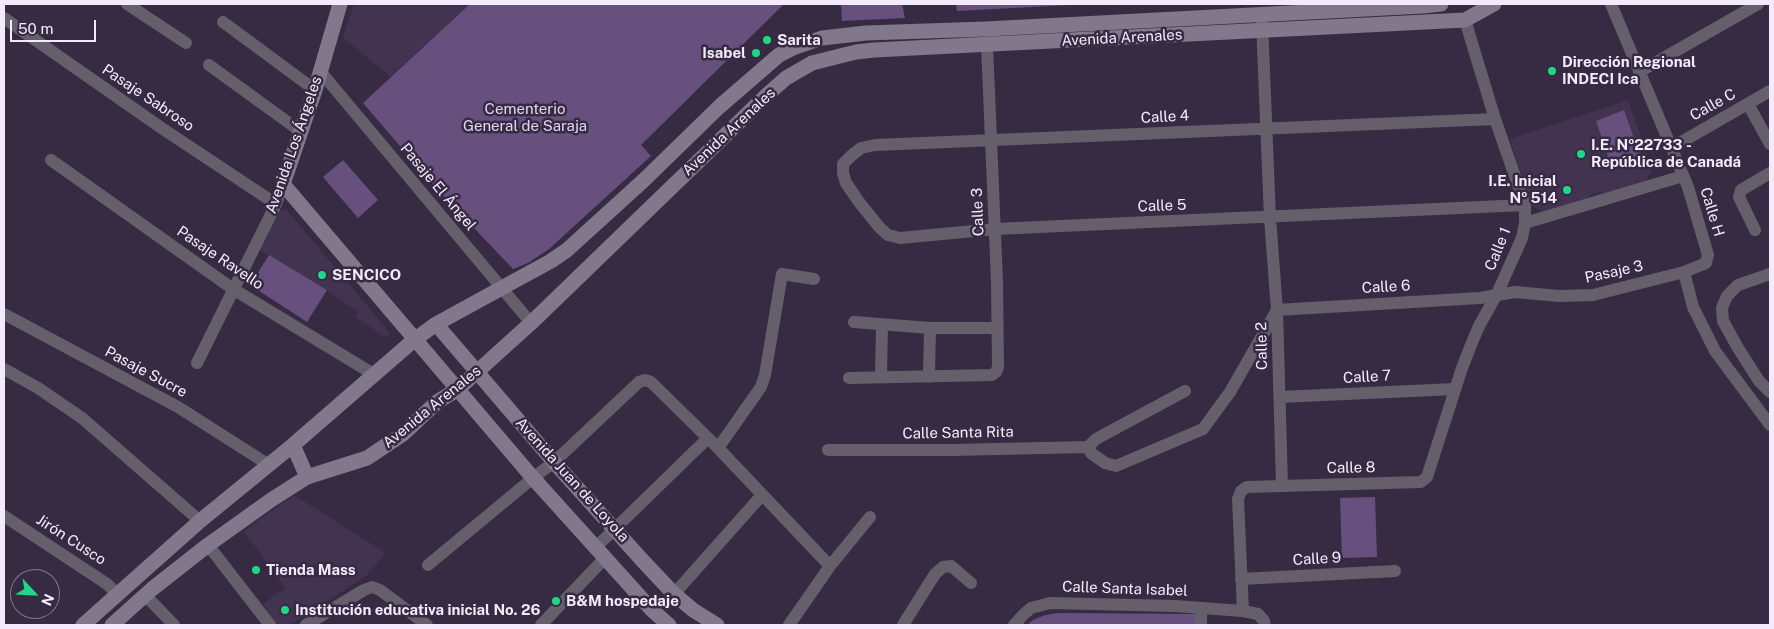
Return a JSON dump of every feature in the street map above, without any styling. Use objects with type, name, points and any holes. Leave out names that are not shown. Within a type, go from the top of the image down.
[{"type":"street","points":[[127,4],[186,43]]},
{"type":"street","name":"Avenida Los Ángeles","points":[[197,363],[276,204],[315,90],[340,4]]},
{"type":"street","name":"Avenida Arenales","points":[[112,625],[145,595],[208,545],[271,500],[307,477],[367,458],[403,434],[437,402],[458,389],[531,323],[768,94],[801,68],[829,58],[866,51],[987,45],[1262,22],[1440,4]]},
{"type":"street","name":"Avenida Arenales","points":[[83,625],[200,521],[268,464],[293,446],[414,340],[436,324],[502,289],[567,250],[644,180],[719,107],[779,55],[811,42],[837,36],[882,32],[1262,22],[1465,20],[1494,4]]},
{"type":"street","name":"Calle H","points":[[1611,4],[1683,176],[1708,255],[1706,263]]},
{"type":"street","points":[[1639,72],[1758,4]]},
{"type":"street","name":"Pasaje Sabroso","points":[[4,18],[163,129],[276,204]]},
{"type":"street","name":"Calle 1","points":[[1421,482],[1430,471],[1455,389],[1479,326],[1497,294],[1522,238],[1525,224],[1526,205],[1495,119],[1465,20]]},
{"type":"street","points":[[223,22],[315,90]]},
{"type":"street","name":"Calle 2","points":[[1262,22],[1270,218],[1277,310],[1282,486]]},
{"type":"street","name":"Calle 3","points":[[929,377],[992,375],[998,367],[995,230],[987,45]]},
{"type":"street","points":[[209,65],[300,131]]},
{"type":"street","name":"Pasaje El Ángel","points":[[320,71],[531,323]]},
{"type":"street","name":"Calle C","points":[[1671,148],[1770,91]]},
{"type":"street","points":[[1748,104],[1770,144]]},
{"type":"street","name":"Calle 4","points":[[843,164],[862,148],[875,146],[1495,119]]},
{"type":"street","name":"Pasaje Ravello","points":[[51,160],[233,289],[375,375]]},
{"type":"street","name":"Calle 5","points":[[843,164],[846,183],[880,228],[888,235],[900,238],[995,230],[1526,205]]},
{"type":"street","points":[[1754,230],[1742,205],[1741,190],[1770,173]]},
{"type":"street","points":[[1525,224],[1683,176]]},
{"type":"street","name":"Avenida Juan de Loyola","points":[[283,184],[533,478],[652,610],[669,625]]},
{"type":"street","name":"Pasaje 3","points":[[1497,294],[1515,292],[1559,296],[1593,295],[1684,272],[1706,263]]},
{"type":"street","points":[[1684,272],[1694,308],[1710,343],[1770,425]]},
{"type":"street","points":[[718,448],[743,414],[763,381],[782,274],[814,279]]},
{"type":"street","points":[[1770,274],[1738,284],[1727,296],[1722,308],[1723,321],[1738,348],[1759,380],[1770,392]]},
{"type":"street","name":"Calle 6","points":[[1277,310],[1480,298],[1497,294]]},
{"type":"street","points":[[1185,391],[1096,439],[1088,447],[1091,453],[1104,463],[1116,466],[1203,428],[1230,392],[1277,310]]},
{"type":"street","name":"Pasaje Sucre","points":[[4,314],[178,407],[268,464]]},
{"type":"street","points":[[854,322],[930,328],[997,328]]},
{"type":"street","name":"Avenida Juan de Loyola","points":[[436,324],[554,462],[674,594],[693,610],[717,625]]},
{"type":"street","points":[[880,377],[882,325]]},
{"type":"street","points":[[849,378],[929,377],[930,328]]},
{"type":"street","points":[[4,369],[38,388],[82,418],[200,521]]},
{"type":"street","points":[[428,565],[554,462],[639,382],[646,380],[651,382],[718,448],[830,566]]},
{"type":"street","name":"Calle 7","points":[[1280,397],[1455,389]]},
{"type":"street","points":[[542,625],[601,553],[615,529],[708,438]]},
{"type":"street","points":[[293,446],[307,477]]},
{"type":"street","name":"Calle Santa Rita","points":[[828,450],[1088,447]]},
{"type":"street","name":"Calle 8","points":[[1282,486],[1421,482]]},
{"type":"street","points":[[1264,625],[1264,621],[1258,614],[1243,610],[1238,500],[1241,491],[1247,488],[1282,486]]},
{"type":"street","points":[[674,594],[762,495]]},
{"type":"street","name":"Jirón Cusco","points":[[4,516],[107,584],[117,594]]},
{"type":"street","points":[[789,625],[830,566],[870,517]]},
{"type":"street","points":[[208,545],[270,625]]},
{"type":"street","points":[[903,625],[935,574],[943,567],[951,566],[971,583]]},
{"type":"street","name":"Calle 9","points":[[1241,579],[1395,571]]},
{"type":"street","points":[[306,625],[364,590],[372,588],[380,590],[427,625]]},
{"type":"street","points":[[145,595],[174,625]]},
{"type":"street","name":"Calle Santa Isabel","points":[[1014,625],[1032,608],[1050,603],[1243,610]]},
{"type":"street","points":[[1201,608],[1201,625]]},
{"type":"shaded area","points":[[354,4],[470,4],[391,77],[343,38]]},
{"type":"shaded area","name":"I.E. Nº22733 - República de Canadá","points":[[1628,100],[1652,169],[1646,181],[1604,194],[1600,192],[1590,195],[1586,199],[1544,212],[1532,206],[1510,139]]},
{"type":"shaded area","name":"SENCICO","points":[[287,210],[390,333],[386,338],[356,317],[358,312],[327,290],[258,249],[278,211]]},
{"type":"shaded area","points":[[294,495],[386,553],[366,576],[289,625],[277,625],[263,604],[285,588],[244,531]]},
{"type":"green space","name":"Cementerio General de Saraja","points":[[470,4],[784,4],[641,145],[651,156],[549,249],[528,263],[513,269],[436,188],[363,103]]},
{"type":"green space","points":[[841,4],[902,4],[905,18],[842,21]]},
{"type":"green space","points":[[956,4],[1089,4],[957,11]]},
{"type":"green space","points":[[1624,110],[1641,158],[1612,168],[1596,121]]},
{"type":"green space","points":[[343,160],[378,200],[358,218],[323,177]]},
{"type":"green space","points":[[269,255],[327,290],[307,322],[250,285]]},
{"type":"green space","points":[[1375,497],[1377,557],[1342,558],[1340,498]]},
{"type":"green space","points":[[1058,613],[1197,614],[1197,625],[1027,625],[1045,615]]},
{"type":"place","name":"Sarita","points":[[767,40]]},
{"type":"place","name":"Isabel","points":[[756,53]]},
{"type":"place","name":"Dirección Regional INDECI Ica","points":[[1552,71]]},
{"type":"place","name":"I.E. Nº22733 - República de Canadá","points":[[1581,154]]},
{"type":"place","name":"I.E. Inicial Nº 514","points":[[1567,190]]},
{"type":"place","name":"SENCICO","points":[[322,275]]},
{"type":"place","name":"Tienda Mass","points":[[256,570]]},
{"type":"place","name":"B&M hospedaje","points":[[556,601]]},
{"type":"place","name":"Institución educativa inicial No. 26","points":[[285,610]]}]
